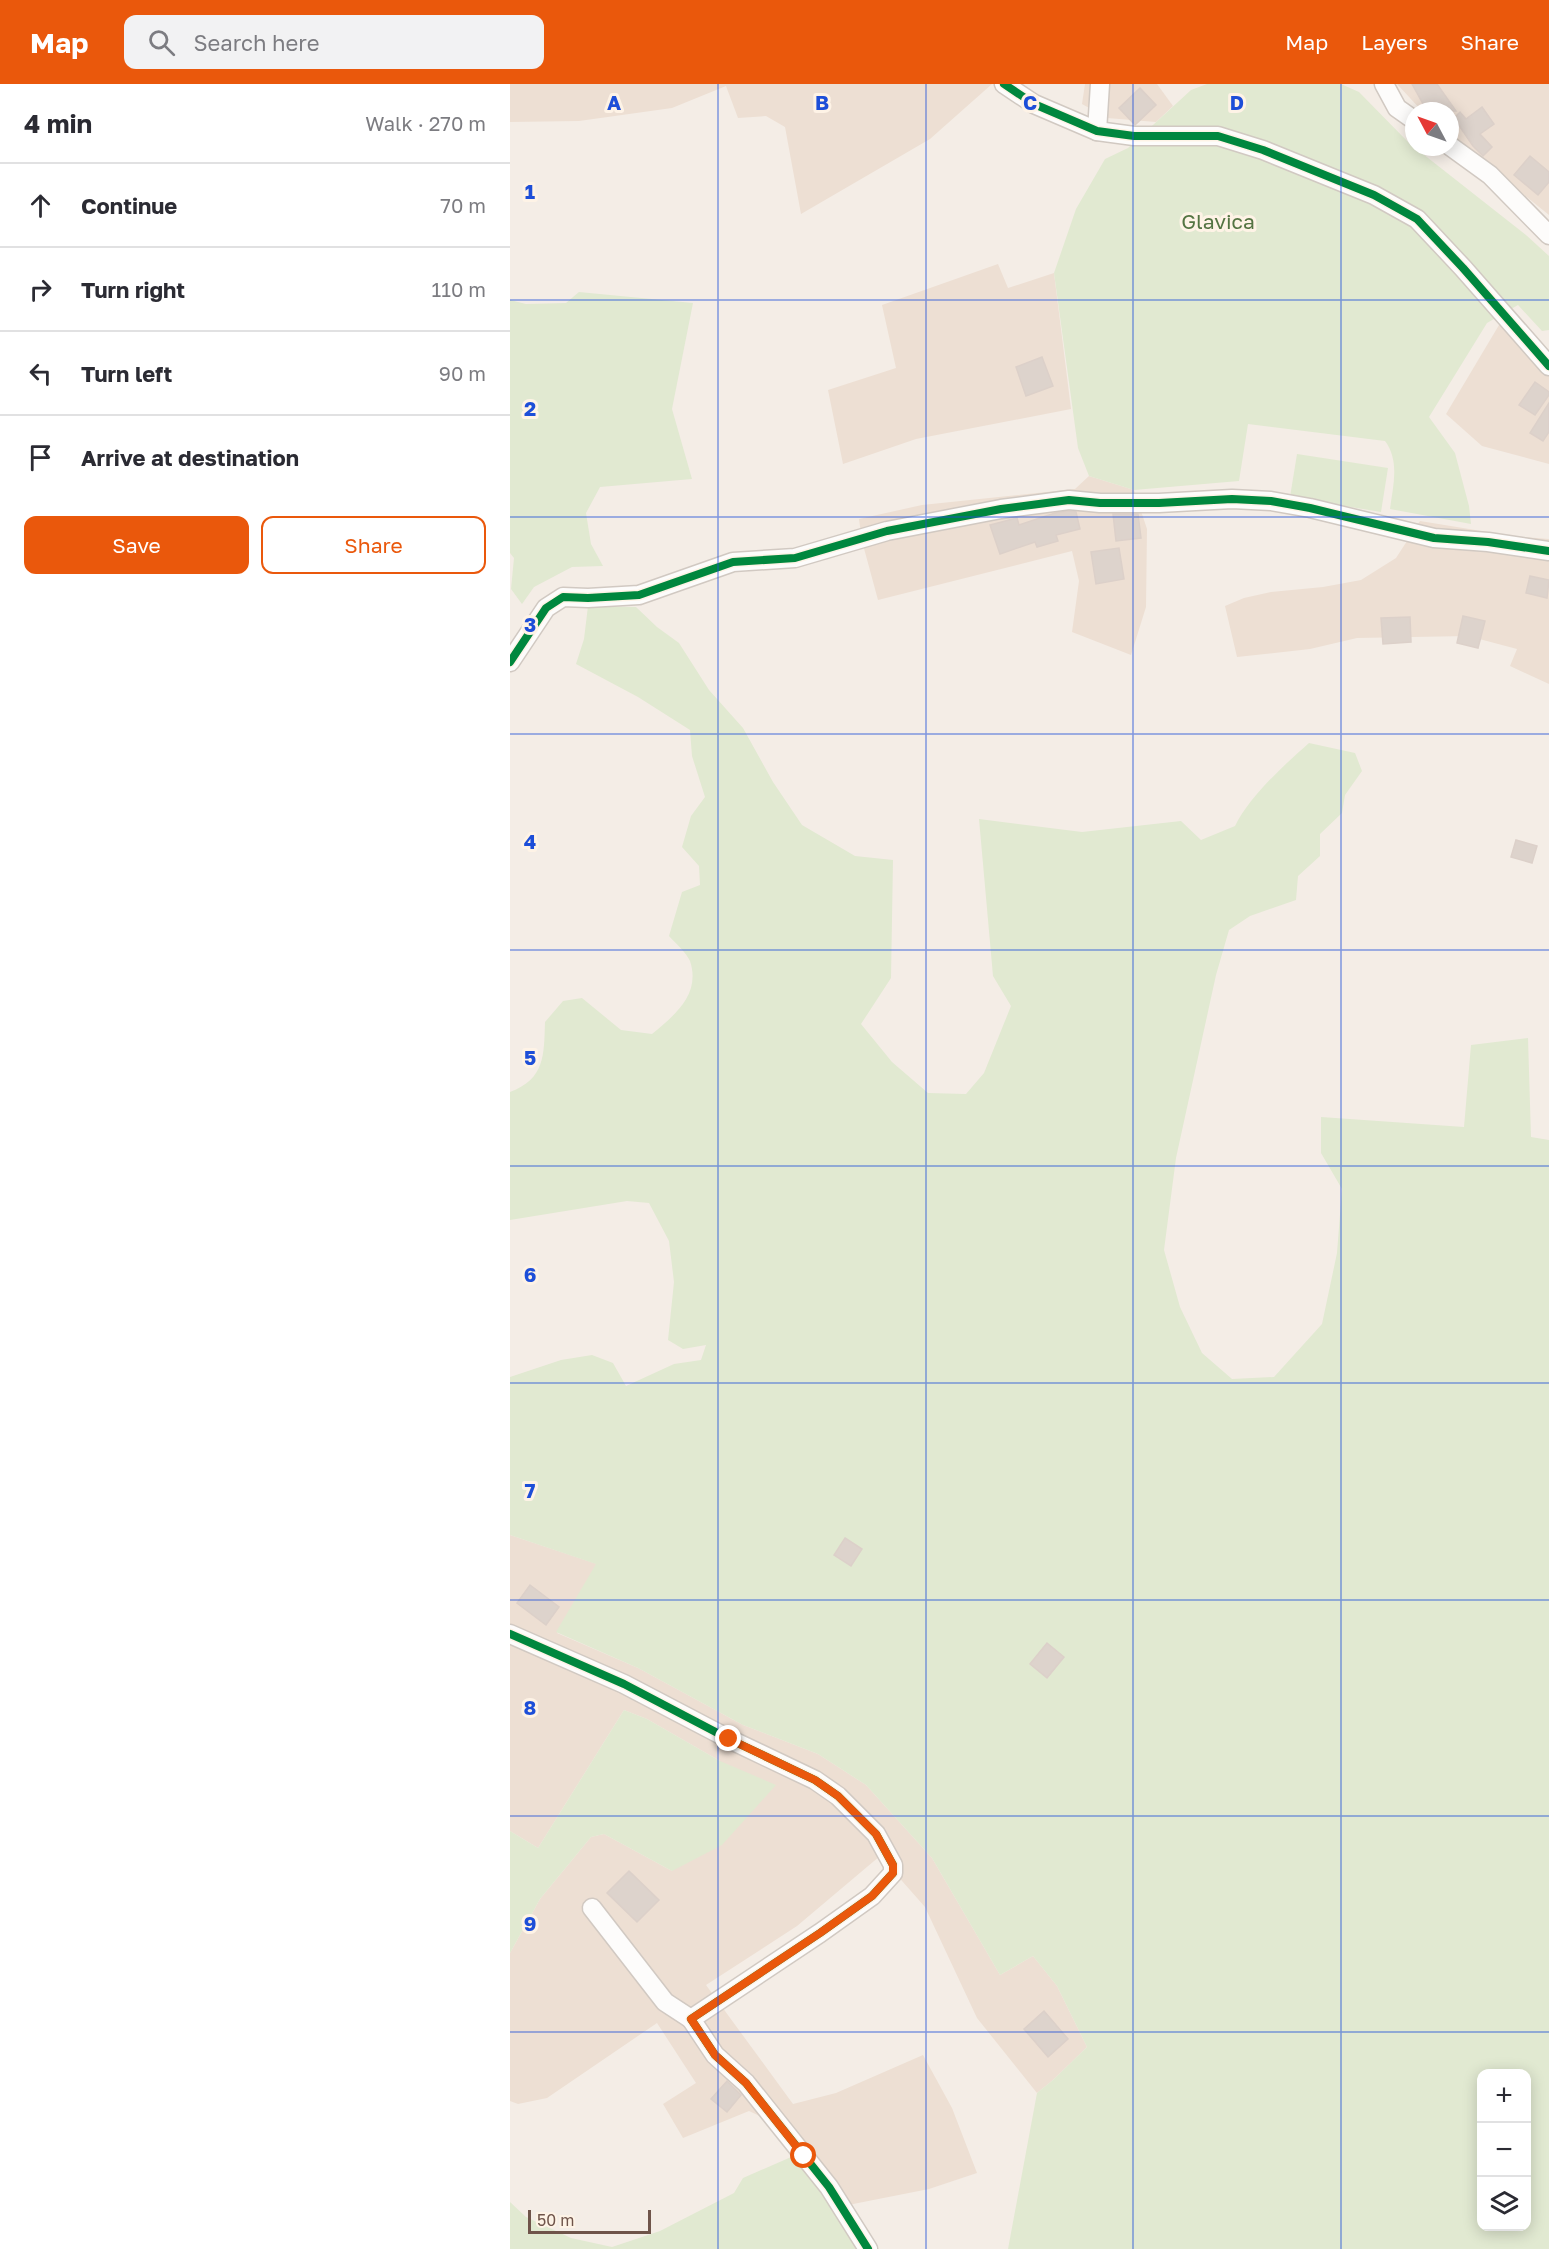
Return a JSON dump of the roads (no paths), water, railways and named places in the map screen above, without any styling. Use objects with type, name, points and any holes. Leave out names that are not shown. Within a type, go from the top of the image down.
[{"type":"street","points":[[1004,84],[1034,104],[1097,131],[1134,136],[1218,136],[1263,150],[1374,195],[1417,219],[1549,366]]},
{"type":"street","points":[[1097,131],[1100,84]]},
{"type":"street","points":[[1384,84],[1398,108],[1405,113]]},
{"type":"street","points":[[1459,153],[1490,175],[1549,235]]},
{"type":"street","points":[[510,662],[546,608],[563,597],[639,595],[733,562],[795,558],[887,531],[1001,509],[1069,500],[1147,503],[1232,499],[1271,501],[1434,538],[1488,542],[1549,551]]},
{"type":"street","points":[[510,1634],[624,1684],[750,1750],[815,1780],[838,1796],[876,1834],[893,1865],[893,1873],[872,1896],[691,2019]]},
{"type":"street","points":[[592,1908],[665,2002],[691,2019],[715,2055],[746,2083],[829,2187],[868,2249]]},
{"type":"park label","name":"Glavica","points":[[1218,222]]}]
